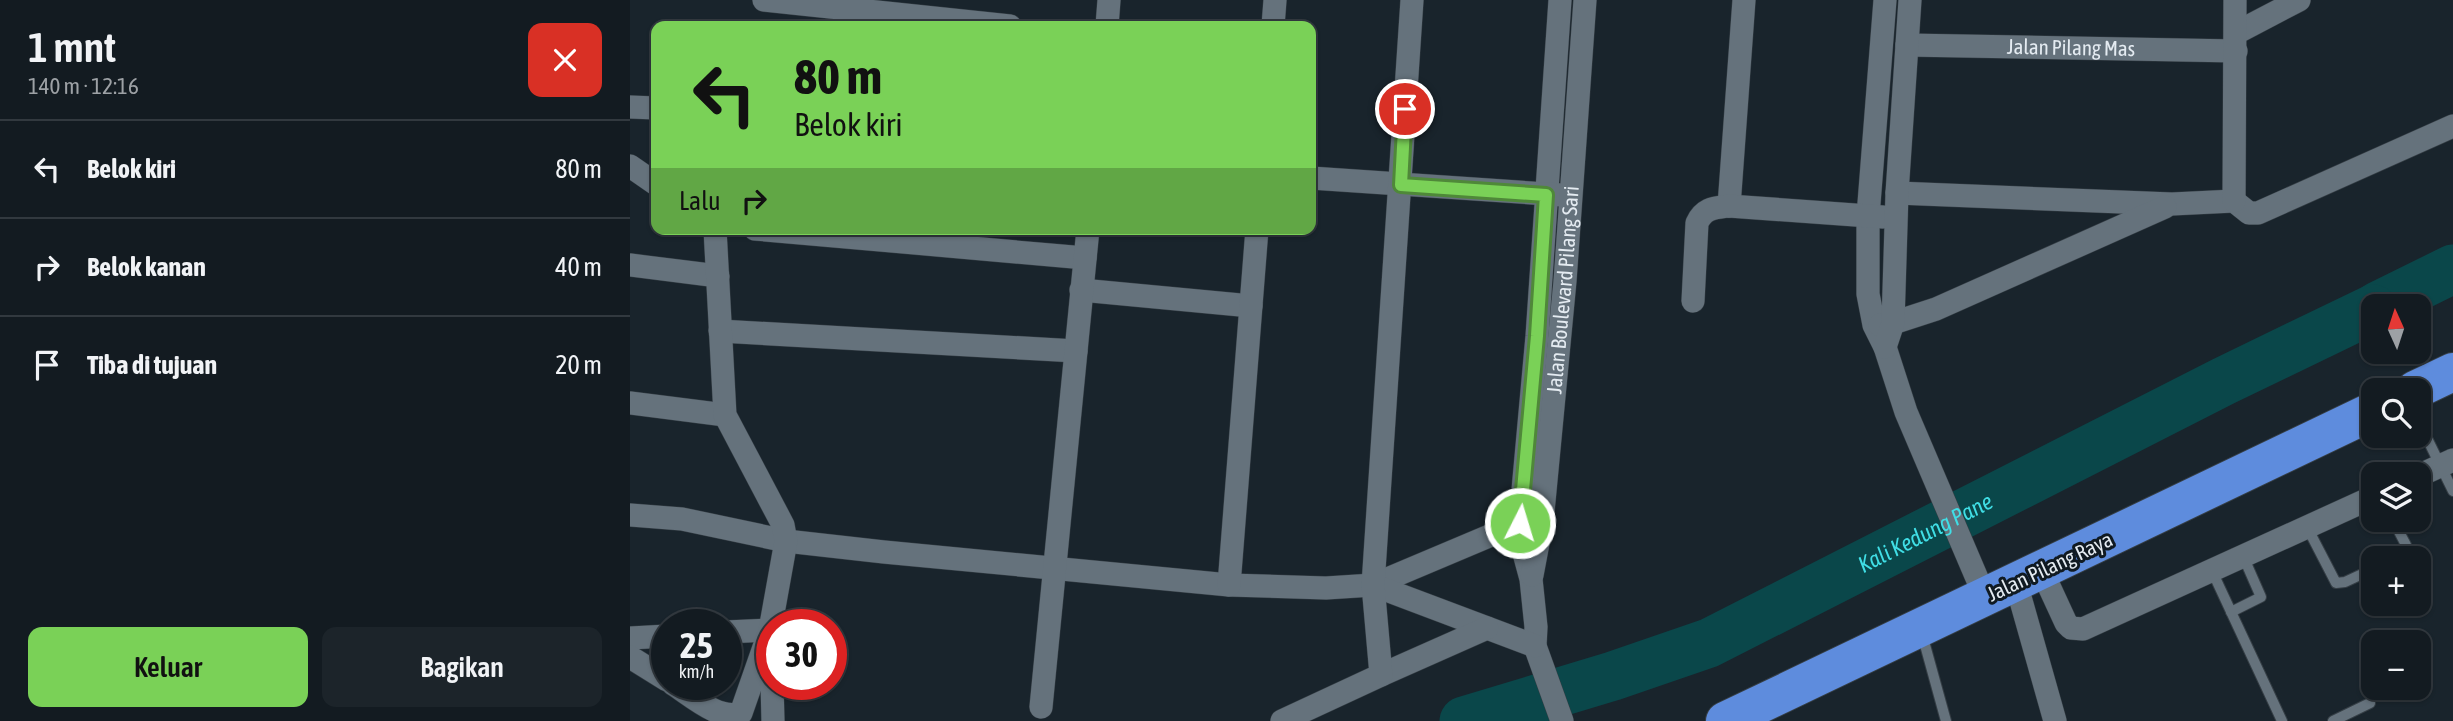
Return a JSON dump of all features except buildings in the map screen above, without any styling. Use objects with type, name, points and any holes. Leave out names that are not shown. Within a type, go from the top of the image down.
[{"type":"highway","points":[[2431,382],[2453,372]]},
{"type":"highway","name":"Jalan Pilang Raya","points":[[1725,721],[1764,707],[1920,628],[2361,417]]},
{"type":"street","points":[[764,0],[795,10],[943,21]]},
{"type":"street","points":[[1108,21],[1110,0]]},
{"type":"street","points":[[1273,21],[1275,0]]},
{"type":"street","points":[[1381,676],[1373,585],[1412,0]]},
{"type":"street","name":"Jalan Boulevard Pilang Sari","points":[[1560,0],[1537,336],[1531,579],[1537,653],[1562,721]]},
{"type":"street","name":"Jalan Boulevard Pilang Sari","points":[[1531,523],[1572,196],[1585,0]]},
{"type":"street","points":[[1729,206],[1744,0]]},
{"type":"street","points":[[1884,324],[1868,294],[1868,216],[1885,0]]},
{"type":"street","points":[[1910,0],[1898,193],[1884,324],[1885,347],[1906,412],[1964,542],[2014,584],[2062,618],[2071,628],[2078,629],[2087,628],[2361,502]]},
{"type":"street","points":[[2234,201],[2235,0]]},
{"type":"street","points":[[2236,42],[2299,0]]},
{"type":"street","name":"Jalan Pilang Mas","points":[[1907,44],[2236,42]]},
{"type":"street","points":[[630,107],[651,108]]},
{"type":"street","points":[[1898,193],[2172,204],[2234,201],[2249,213],[2258,214],[2453,126]]},
{"type":"street","points":[[630,166],[651,181]]},
{"type":"street","points":[[1316,178],[1572,196]]},
{"type":"street","points":[[1884,324],[1981,290],[2172,204]]},
{"type":"street","points":[[1693,301],[1697,223],[1701,215],[1710,208],[1729,206],[1896,217]]},
{"type":"street","points":[[715,235],[725,415],[778,514],[786,541],[774,609]]},
{"type":"street","points":[[822,235],[1085,258]]},
{"type":"street","points":[[1041,707],[1087,235]]},
{"type":"street","points":[[1229,585],[1257,235]]},
{"type":"street","points":[[630,265],[718,276]]},
{"type":"street","points":[[1082,290],[1251,306]]},
{"type":"street","points":[[720,331],[1076,351]]},
{"type":"street","points":[[630,403],[725,415]]},
{"type":"street","points":[[2431,470],[2447,463]]},
{"type":"street","points":[[630,515],[682,519],[786,541],[1229,585],[1326,588],[1373,585],[1531,523]]},
{"type":"street","points":[[2014,584],[2055,721]]},
{"type":"street","points":[[1373,585],[1487,628],[1537,653]]},
{"type":"street","points":[[1282,721],[1487,628]]},
{"type":"street","points":[[630,638],[651,637]]},
{"type":"street","points":[[630,657],[651,670]]},
{"type":"street","points":[[699,700],[731,716],[741,713],[756,670]]},
{"type":"street","points":[[772,700],[773,721]]},
{"type":"lane","points":[[2431,439],[2447,463],[2453,491]]},
{"type":"lane","points":[[2306,527],[2336,583],[2361,575]]},
{"type":"lane","points":[[2231,611],[2261,597],[2243,556]]},
{"type":"lane","points":[[2212,570],[2282,721]]},
{"type":"lane","points":[[1920,628],[1946,721]]},
{"type":"lane","points":[[2333,721],[2370,703]]},
{"type":"waterway","name":"Kali Kedung Pane","points":[[2402,294],[2453,269]]},
{"type":"waterway","name":"Kali Kedung Pane","points":[[1464,721],[1613,676],[1709,643],[2224,381],[2361,315]]},
{"type":"route","points":[[1405,109],[1401,185],[1546,195],[1537,336],[1520,523]]}]
